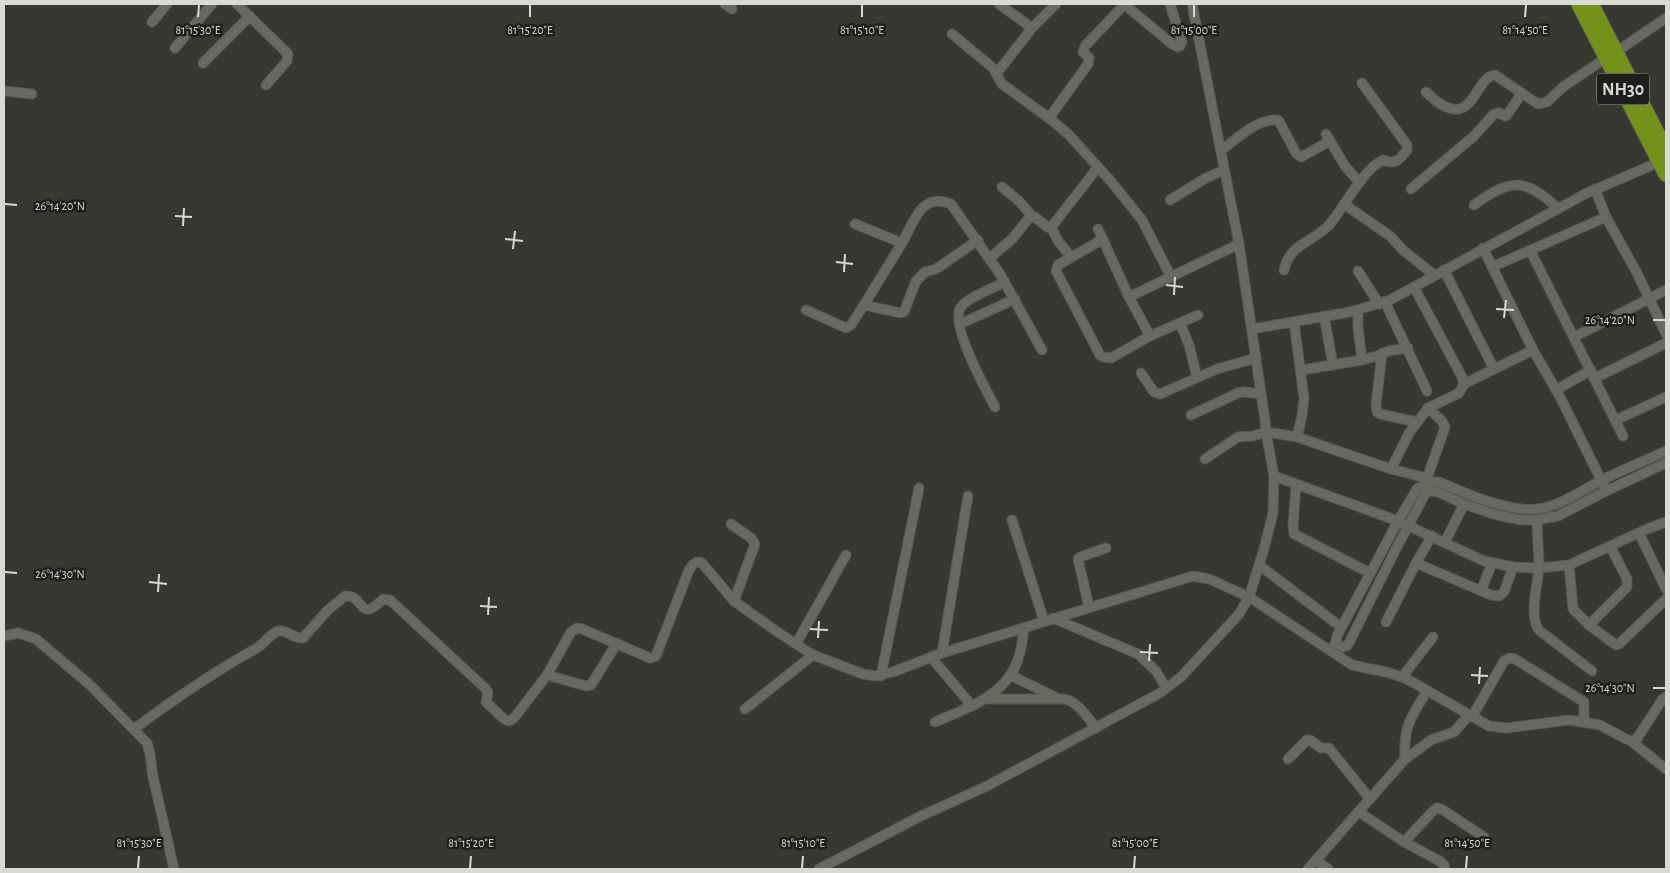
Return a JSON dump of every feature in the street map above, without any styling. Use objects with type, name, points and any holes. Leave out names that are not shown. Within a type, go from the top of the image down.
[{"type":"highway","name":"NH30","points":[[1579,4],[1611,55],[1665,156]]},
{"type":"highway","name":"NH30","points":[[1591,4],[1611,55]]},
{"type":"street","points":[[152,22],[167,4]]},
{"type":"street","points":[[174,48],[212,4]]},
{"type":"street","points":[[238,4],[288,54],[287,61],[266,85]]},
{"type":"street","points":[[999,4],[1032,28]]},
{"type":"street","points":[[997,73],[1032,28],[1056,4]]},
{"type":"street","points":[[1049,118],[1088,64],[1089,58],[1083,52],[1085,46],[1124,4],[1172,44],[1180,46],[1182,42],[1170,4]]},
{"type":"street","points":[[819,869],[921,816],[987,786],[1166,688],[1181,677],[1239,614],[1248,597],[1273,513],[1274,476],[1239,244],[1192,4]]},
{"type":"street","points":[[203,63],[250,16]]},
{"type":"street","points":[[1426,92],[1439,105],[1450,109],[1458,109],[1470,102],[1486,79],[1491,75],[1495,75],[1538,104],[1548,102],[1563,87],[1666,18]]},
{"type":"street","points":[[952,34],[993,68],[1002,84],[1068,134],[1128,200],[1142,220],[1171,277]]},
{"type":"street","points":[[1284,270],[1291,253],[1327,227],[1360,182],[1379,162],[1383,160],[1395,162],[1408,148],[1362,83]]},
{"type":"street","points":[[4,91],[32,94]]},
{"type":"street","points":[[1411,190],[1474,136],[1494,114],[1507,115],[1522,94]]},
{"type":"street","points":[[1221,151],[1249,129],[1275,120],[1279,121],[1296,153],[1301,157],[1328,138],[1345,166],[1360,182]]},
{"type":"street","points":[[1252,329],[1358,310],[1382,303],[1557,208],[1665,156]]},
{"type":"street","points":[[1002,187],[1044,226],[1050,227],[1098,167]]},
{"type":"street","points":[[1170,200],[1206,178],[1224,170]]},
{"type":"street","points":[[1474,206],[1496,190],[1511,185],[1520,185],[1528,186],[1557,208]]},
{"type":"street","points":[[1595,190],[1606,217],[1637,273],[1666,334]]},
{"type":"street","points":[[806,310],[846,328],[850,326],[902,243],[920,208],[930,202],[945,202],[951,204],[990,258],[1015,299],[1042,350]]},
{"type":"street","points":[[1344,204],[1390,236],[1403,250],[1434,276]]},
{"type":"street","points":[[990,258],[1013,238],[1032,216]]},
{"type":"street","points":[[1492,267],[1606,217]]},
{"type":"street","points":[[855,224],[902,243]]},
{"type":"street","points":[[1050,227],[1071,257]]},
{"type":"street","points":[[1098,229],[1129,297],[1150,336]]},
{"type":"street","points":[[1103,239],[1058,264],[1056,271],[1100,355],[1107,359],[1111,358],[1150,336],[1198,315]]},
{"type":"street","points":[[864,305],[900,313],[904,312],[916,281],[925,272],[936,269],[978,240]]},
{"type":"street","points":[[1129,297],[1239,244]]},
{"type":"street","points":[[1483,248],[1606,491]]},
{"type":"street","points":[[1530,250],[1623,436]]},
{"type":"street","points":[[1444,270],[1494,369]]},
{"type":"street","points":[[1358,271],[1382,303],[1408,348],[1427,391]]},
{"type":"street","points":[[995,407],[978,378],[969,355],[959,316],[962,305],[1005,282]]},
{"type":"street","points":[[1414,287],[1464,384]]},
{"type":"street","points":[[1574,337],[1666,290]]},
{"type":"street","points":[[960,324],[1015,299]]},
{"type":"street","points":[[1358,310],[1362,360]]},
{"type":"street","points":[[1324,316],[1333,365]]},
{"type":"street","points":[[1294,322],[1304,398],[1297,437]]},
{"type":"street","points":[[1180,323],[1189,345],[1197,377]]},
{"type":"street","points":[[1556,390],[1666,343]]},
{"type":"street","points":[[1301,370],[1362,360],[1389,350],[1408,348]]},
{"type":"street","points":[[1391,469],[1406,439],[1428,408],[1460,393],[1464,384],[1533,350]]},
{"type":"street","points":[[1382,354],[1376,405],[1377,412],[1417,422]]},
{"type":"street","points":[[1141,373],[1154,392],[1160,394],[1197,377],[1256,358]]},
{"type":"street","points":[[1191,415],[1238,393],[1261,394]]},
{"type":"street","points":[[1616,420],[1666,397]]},
{"type":"street","points":[[1425,481],[1417,490],[1398,521],[1341,627],[1335,644],[1343,648],[1350,641],[1425,494],[1425,481],[1445,427],[1442,421],[1428,408]]},
{"type":"street","points":[[1205,459],[1238,437],[1253,436],[1266,432],[1297,437],[1425,481],[1439,482],[1482,500],[1528,510],[1553,506],[1666,451]]},
{"type":"street","points":[[1425,494],[1429,491],[1434,491],[1493,514],[1520,520],[1537,520],[1558,516],[1666,463]]},
{"type":"street","points":[[1274,476],[1398,521],[1476,558],[1513,567],[1538,568],[1569,565],[1666,522]]},
{"type":"street","points":[[1296,485],[1294,534],[1370,573]]},
{"type":"street","points":[[880,676],[919,488]]},
{"type":"street","points":[[942,653],[968,496]]},
{"type":"street","points":[[1445,542],[1464,504]]},
{"type":"street","points":[[1012,520],[1048,620],[1138,654],[1156,670],[1166,688]]},
{"type":"street","points":[[1537,520],[1538,568],[1535,598],[1537,628],[1592,671]]},
{"type":"street","points":[[731,524],[751,538],[755,544],[734,601]]},
{"type":"street","points":[[1638,533],[1666,589]]},
{"type":"street","points":[[1386,622],[1432,536]]},
{"type":"street","points":[[1589,626],[1628,586],[1627,579],[1610,546]]},
{"type":"street","points":[[1089,607],[1078,559],[1106,548]]},
{"type":"street","points":[[796,644],[846,554]]},
{"type":"street","points":[[134,729],[200,682],[259,647],[277,632],[283,631],[303,638],[328,610],[346,596],[353,597],[365,609],[369,610],[374,608],[383,599],[390,600],[486,688],[488,693],[486,702],[506,721],[514,718],[547,675],[571,632],[574,630],[582,629],[650,658],[656,656],[689,570],[694,563],[702,563],[734,601],[813,655],[863,674],[880,676],[942,653],[1193,576],[1209,579],[1248,597],[1352,665],[1402,677],[1489,726],[1497,728],[1517,727],[1560,720],[1584,721],[1600,725],[1631,741],[1666,770]]},
{"type":"street","points":[[1416,563],[1496,596],[1502,595],[1513,567]]},
{"type":"street","points":[[1481,591],[1492,563]]},
{"type":"street","points":[[1259,565],[1341,627]]},
{"type":"street","points":[[1569,565],[1573,609],[1589,626],[1618,644],[1666,599]]},
{"type":"street","points":[[936,722],[986,698],[1010,676],[1019,656],[1024,628]]},
{"type":"street","points":[[4,636],[18,633],[36,639],[90,685],[147,744],[174,869]]},
{"type":"street","points":[[1402,677],[1433,638]]},
{"type":"street","points":[[547,675],[586,686],[591,685],[617,644]]},
{"type":"street","points":[[746,709],[813,655]]},
{"type":"street","points":[[931,657],[972,706]]},
{"type":"street","points":[[1308,869],[1405,759],[1428,742],[1454,732],[1470,716],[1504,661],[1510,658],[1515,659],[1584,702],[1584,721]]},
{"type":"street","points":[[1010,676],[1057,698]]},
{"type":"street","points":[[1405,759],[1404,738],[1408,723],[1427,691]]},
{"type":"street","points":[[1631,741],[1636,740],[1662,700],[1666,697]]},
{"type":"street","points":[[986,698],[1057,698],[1070,700],[1096,728]]},
{"type":"street","points":[[1288,759],[1306,740],[1310,740],[1320,748],[1328,748],[1370,799]]},
{"type":"street","points":[[1404,842],[1437,808],[1484,837]]},
{"type":"street","points":[[1359,812],[1404,842],[1438,860],[1444,865],[1445,869]]},
{"type":"street","points":[[1316,860],[1328,869]]}]
